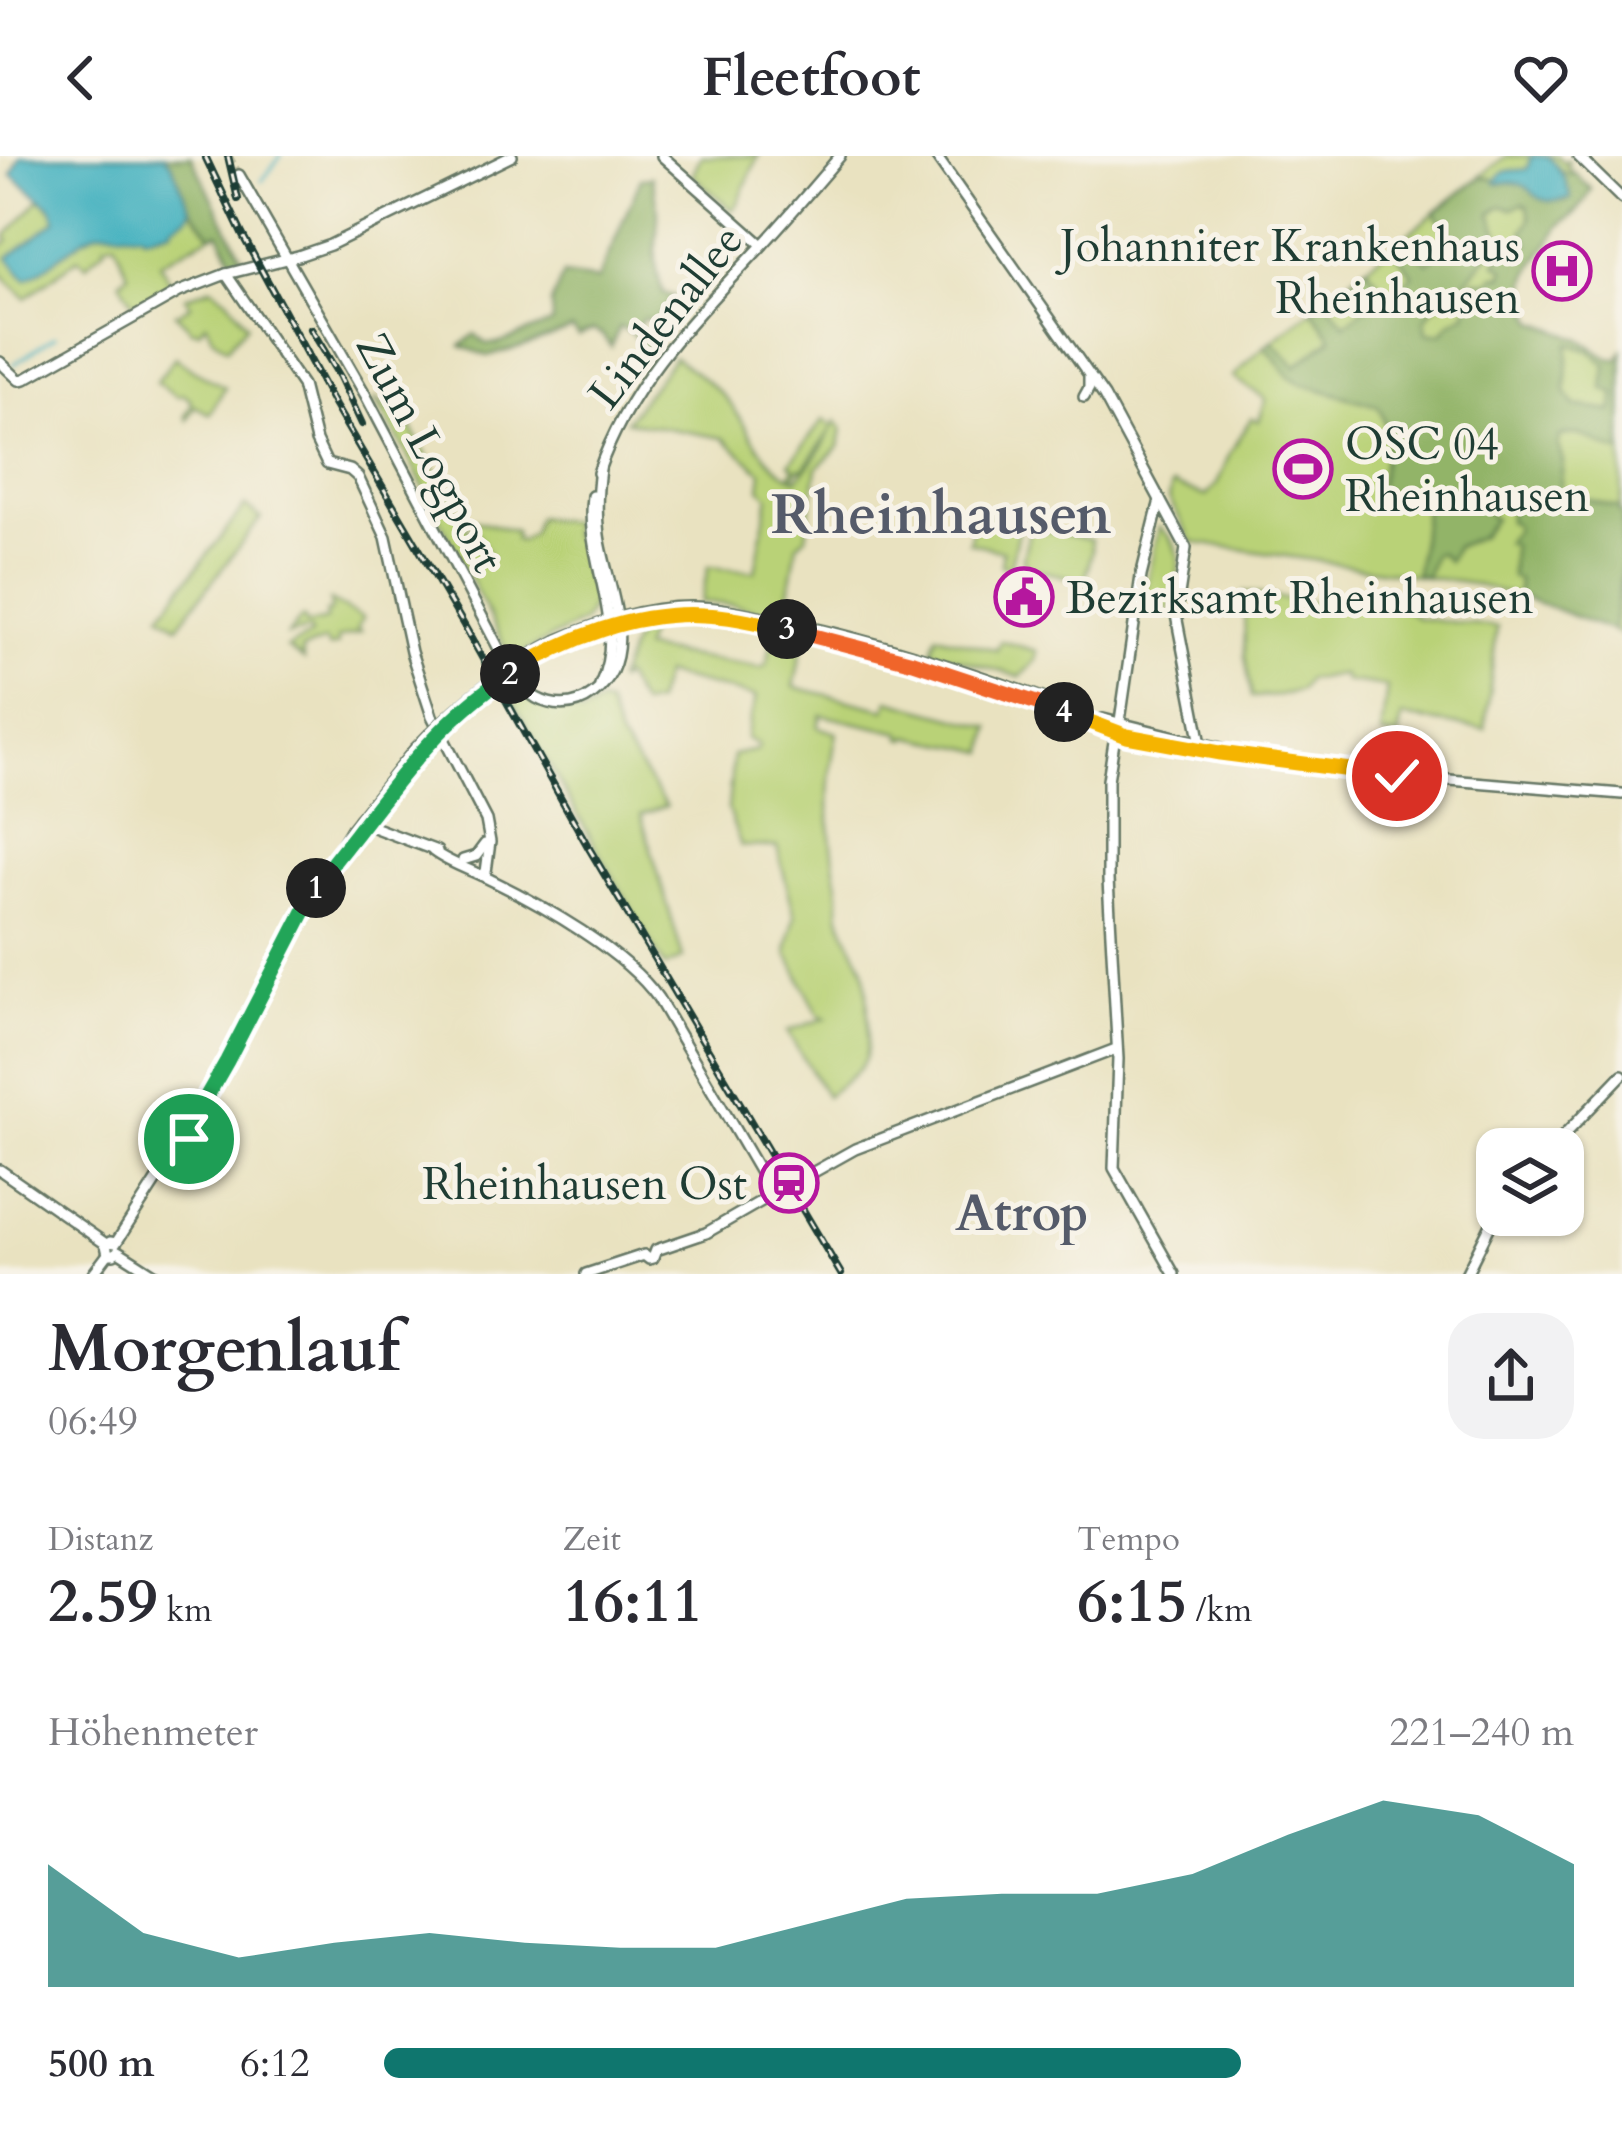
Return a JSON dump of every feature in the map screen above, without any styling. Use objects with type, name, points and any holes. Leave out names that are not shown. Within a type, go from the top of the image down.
[{"type":"main road","points":[[0,362],[19,380],[25,379],[169,297],[226,274],[330,244],[512,156]]},
{"type":"main road","points":[[662,156],[762,245]]},
{"type":"main road","name":"Lindenallee","points":[[614,623],[591,522],[592,496],[613,433],[645,380],[689,325],[839,156]]},
{"type":"main road","points":[[936,156],[1088,372],[1186,548],[1176,615],[1201,745]]},
{"type":"main road","points":[[1578,156],[1622,199]]},
{"type":"main road","name":"Zum Logport","points":[[239,175],[365,394],[518,682],[534,697],[554,704],[580,702],[610,679],[614,623]]},
{"type":"main road","points":[[226,274],[302,385],[316,441],[329,466],[358,476],[386,536],[406,636],[428,706],[490,833],[482,873]]},
{"type":"main road","points":[[1084,397],[1088,372]]},
{"type":"main road","points":[[1148,475],[1162,481]]},
{"type":"main road","points":[[1160,500],[1141,576],[1116,732],[1108,793],[1108,880],[1116,1049],[1114,1162],[1174,1274]]},
{"type":"main road","points":[[590,630],[609,595],[628,608],[646,611],[708,608],[808,626],[972,672],[1116,732],[1180,737],[1231,753],[1388,776],[1622,794]]},
{"type":"main road","points":[[93,1274],[184,1138],[198,1133],[192,1122],[322,878],[417,752],[523,665],[560,643],[646,611]]},
{"type":"main road","points":[[614,623],[694,614],[758,623],[913,662],[1116,732],[1201,745]]},
{"type":"main road","points":[[590,630],[615,651],[639,621]]},
{"type":"main road","points":[[1180,737],[1196,722]]},
{"type":"main road","points":[[480,806],[482,873]]},
{"type":"main road","points":[[364,818],[520,892],[632,968],[650,987],[769,1197]]},
{"type":"main road","points":[[463,860],[476,856],[484,844]]},
{"type":"main road","points":[[433,851],[463,860],[482,873]]},
{"type":"main road","points":[[586,1274],[706,1233],[855,1148],[1116,1049]]},
{"type":"main road","points":[[1571,1128],[1622,1075]]},
{"type":"main road","points":[[0,1170],[154,1274]]},
{"type":"main road","points":[[1466,1274],[1485,1236]]},
{"type":"main road","points":[[651,1254],[654,1272]]},
{"type":"green space","points":[[165,156],[191,156],[245,262],[235,265],[219,232],[211,235],[191,209]]},
{"type":"green space","points":[[701,156],[758,156],[732,210],[692,175]]},
{"type":"green space","points":[[1506,156],[1558,156],[1569,161],[1566,165],[1591,189],[1535,262],[1526,289],[1536,322],[1579,338],[1609,358],[1618,359],[1622,352],[1622,635],[1548,606],[1472,584],[1192,542],[1169,499],[1172,485],[1206,496],[1252,418],[1259,421],[1266,399],[1233,377]]},
{"type":"green space","points":[[1557,170],[1575,174],[1591,189],[1535,262],[1527,299],[1536,322],[1579,338],[1609,358],[1618,359],[1622,352],[1622,452],[1576,434],[1560,437],[1558,445],[1563,461],[1560,492],[1620,508],[1622,514],[1622,566],[1613,631],[1517,595],[1518,579],[1511,577],[1512,545],[1505,542],[1516,529],[1508,521],[1512,502],[1491,507],[1488,514],[1494,519],[1481,536],[1455,547],[1448,561],[1434,554],[1426,576],[1416,575],[1426,501],[1378,491],[1386,436],[1378,406],[1301,384],[1265,346],[1272,341],[1296,366],[1332,338],[1312,309],[1325,299],[1345,324],[1370,304],[1352,278],[1366,266],[1388,294],[1413,275],[1392,247],[1405,236],[1427,263],[1454,239],[1435,213],[1482,177],[1498,183],[1521,182],[1545,200],[1566,201],[1563,176]],"holes":[[[1501,206],[1512,209],[1528,206],[1530,219],[1523,231],[1529,244],[1506,250],[1496,263],[1505,269],[1504,275],[1489,282],[1476,280],[1472,285],[1477,294],[1468,302],[1466,313],[1442,333],[1427,333],[1425,320],[1432,309],[1492,251],[1501,248],[1491,214]],[[1569,344],[1591,351],[1606,365],[1603,389],[1616,394],[1612,411],[1575,406],[1566,392]]]},
{"type":"green space","points":[[652,177],[658,211],[657,272],[663,293],[675,297],[655,320],[643,319],[638,325],[653,341],[645,348],[619,327],[611,347],[593,330],[578,336],[572,329],[487,356],[461,346],[475,334],[486,344],[498,344],[552,323],[551,303],[563,275],[598,280],[641,178]]},
{"type":"green space","points":[[40,199],[55,212],[55,223],[8,258],[26,278],[93,233],[111,230],[144,236],[172,230],[191,209],[211,235],[160,263],[173,286],[136,308],[120,281],[128,274],[115,241],[105,244],[86,265],[78,258],[26,298],[0,273],[0,248]]},
{"type":"green space","points":[[212,287],[247,324],[227,348],[213,338],[206,323],[199,331],[192,330],[176,314],[191,305],[185,297]]},
{"type":"green space","points":[[175,357],[225,387],[210,414],[195,406],[187,420],[190,399],[156,382]]},
{"type":"green space","points":[[674,357],[721,394],[785,474],[797,479],[817,456],[831,429],[803,470],[790,475],[795,468],[790,463],[824,419],[842,428],[839,447],[817,468],[806,536],[797,545],[785,616],[701,602],[708,567],[755,571],[769,496],[760,488],[762,472],[723,438],[626,421]]},
{"type":"green space","points":[[374,398],[409,424],[485,561],[491,558],[468,518],[515,531],[515,540],[520,541],[532,533],[537,517],[572,522],[571,536],[585,540],[595,597],[584,621],[511,659]]},
{"type":"green space","points":[[245,506],[261,518],[178,626],[161,614]]},
{"type":"green space","points":[[970,510],[1020,523],[1010,567],[1001,565],[1003,551],[969,542]]},
{"type":"green space","points":[[1030,527],[1091,540],[1085,581],[1026,567],[1023,558]]},
{"type":"green space","points":[[1159,527],[1178,556],[1169,611],[1143,604]]},
{"type":"green space","points":[[1244,592],[1303,602],[1382,598],[1395,601],[1417,618],[1497,627],[1485,729],[1402,717],[1398,738],[1381,735],[1387,687],[1344,681],[1343,675],[1307,679],[1300,690],[1278,696],[1252,697],[1245,656]]},
{"type":"green space","points":[[330,601],[363,618],[357,628],[361,632],[337,639],[338,645],[329,648],[325,641],[302,650],[304,660],[287,648],[311,635],[309,630],[288,635],[301,618],[306,625],[326,620]]},
{"type":"green space","points":[[650,624],[643,649],[761,668],[767,664],[774,631],[801,637],[794,687],[886,709],[889,700],[991,727],[986,752],[902,738],[902,733],[821,715],[818,727],[837,733],[829,806],[840,916],[863,966],[868,1012],[862,1064],[826,1096],[787,1031],[826,1018],[818,1014],[787,952],[795,916],[777,847],[741,846],[728,810],[733,755],[757,750],[759,745],[746,738],[756,697],[664,674],[655,703],[641,706],[624,677],[616,682],[633,643]]},
{"type":"green space","points":[[937,635],[997,650],[1001,641],[1037,651],[1035,661],[1020,677],[932,651]]},
{"type":"green space","points":[[525,694],[549,708],[582,714],[599,703],[607,705],[619,738],[666,806],[641,815],[683,958],[665,967],[513,702]]},
{"type":"water","points":[[20,156],[165,156],[191,209],[172,229],[144,236],[110,231],[93,234],[26,279],[8,258],[56,220],[51,207],[12,175]]},
{"type":"water","points":[[1531,156],[1553,161],[1571,199],[1549,201],[1524,185],[1495,181],[1504,172],[1527,169]]},
{"type":"waterway","points":[[262,181],[281,156]]},
{"type":"waterway","points":[[13,365],[55,336]]},
{"type":"tunnel","points":[[228,156],[239,175]]},
{"type":"railway","points":[[205,156],[335,406],[841,1274]]},
{"type":"railway","points":[[228,156],[238,199]]},
{"type":"railway","points":[[311,329],[362,424]]},
{"type":"place","name":"Johanniter Krankenhaus Rheinhausen","points":[[1562,271]]},
{"type":"place","name":"OSC 04 Rheinhausen","points":[[1303,469]]},
{"type":"place","name":"Bezirksamt Rheinhausen","points":[[1024,597]]},
{"type":"place","name":"Rheinhausen Ost","points":[[789,1183]]},
{"type":"district","name":"Rheinhausen","points":[[941,513]]},
{"type":"district","name":"Atrop","points":[[1022,1212]]},
{"type":"route","points":[[189,1139],[198,1133],[192,1122],[322,878],[419,754],[499,681],[547,653],[605,629],[677,615],[731,618],[913,662],[1127,736],[1397,776]]}]
